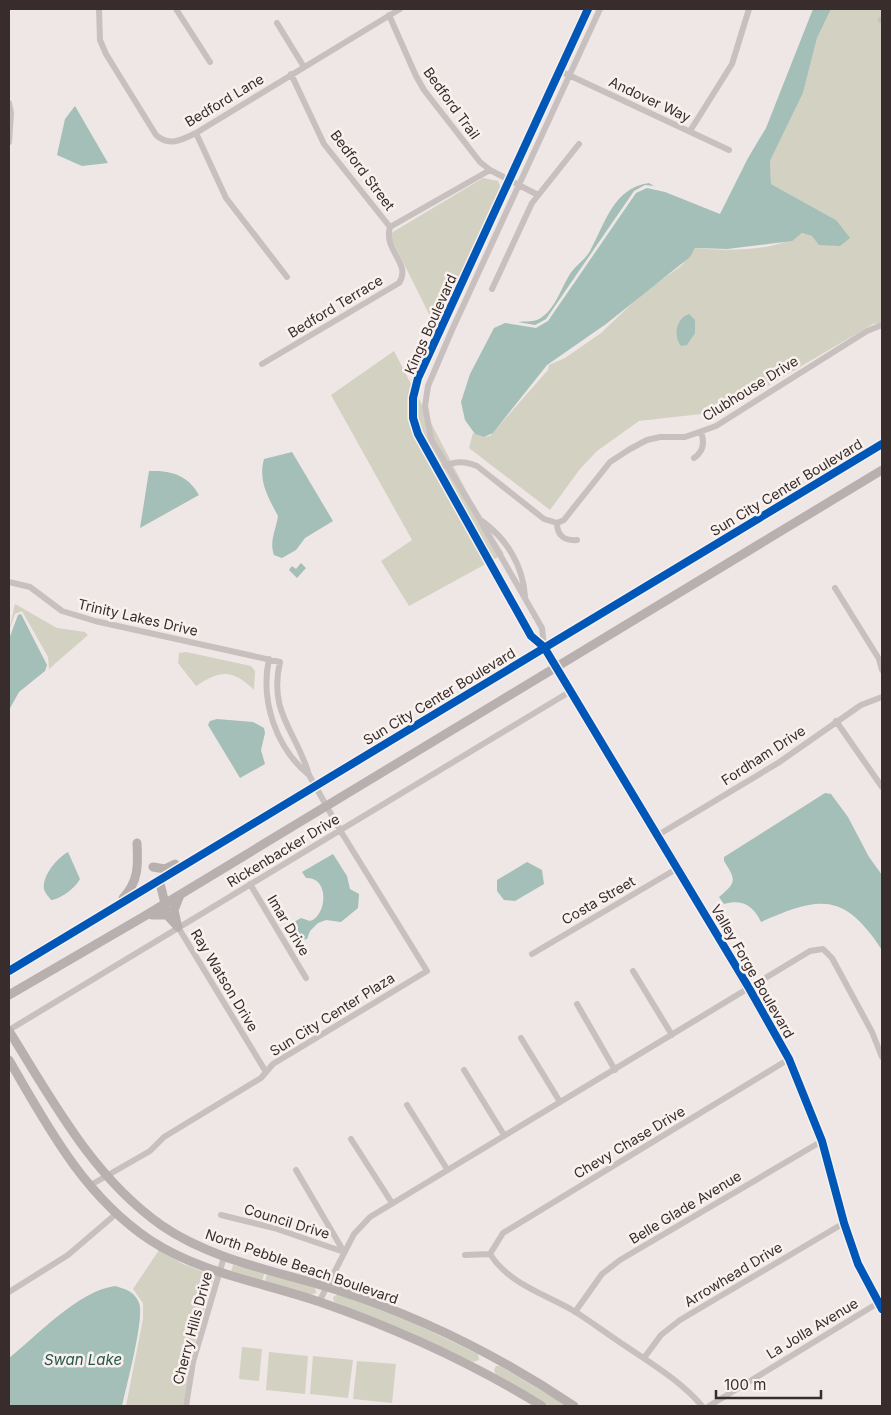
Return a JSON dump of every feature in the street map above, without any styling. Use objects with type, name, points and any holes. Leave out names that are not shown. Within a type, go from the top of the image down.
[{"type":"main road","name":"Sun City Center Boulevard","points":[[9,970],[882,444]]},
{"type":"main road","points":[[9,995],[143,918],[326,805],[882,470]]},
{"type":"main road","name":"Valley Forge Boulevard","points":[[556,667],[678,868],[789,1059],[822,1141],[844,1223],[858,1264],[880,1306]]},
{"type":"main road","points":[[153,867],[161,869],[171,867],[216,840],[237,832]]},
{"type":"main road","points":[[110,909],[129,892],[136,879],[137,843]]},
{"type":"main road","points":[[160,880],[164,905],[170,918]]},
{"type":"main road","points":[[178,927],[174,910],[180,895]]},
{"type":"main road","points":[[143,918],[162,913],[170,918],[178,927]]},
{"type":"main road","name":"North Pebble Beach Boulevard","points":[[9,1030],[84,1150],[130,1199],[163,1226],[185,1240],[224,1257],[326,1287],[410,1317],[487,1353],[574,1406]]},
{"type":"main road","name":"North Pebble Beach Boulevard","points":[[9,1060],[69,1161],[89,1186],[117,1213],[152,1241],[218,1274],[319,1302],[384,1326],[457,1358],[542,1406]]},
{"type":"main road","points":[[152,1241],[163,1226]]},
{"type":"street","name":"Bedford Lane","points":[[99,9],[100,40],[106,54],[156,136],[162,141],[173,142],[196,133],[400,9]]},
{"type":"street","points":[[176,9],[210,62]]},
{"type":"street","name":"Kings Boulevard","points":[[556,667],[544,647],[531,636],[493,564],[418,434],[413,418],[413,398],[418,378],[428,353],[588,9]]},
{"type":"street","name":"Kings Boulevard","points":[[544,647],[542,628],[480,520],[430,439],[425,406],[428,386],[600,9]]},
{"type":"street","points":[[690,131],[732,64],[749,9]]},
{"type":"street","name":"Bedford Trail","points":[[389,15],[424,90],[480,162],[490,170],[538,195]]},
{"type":"street","points":[[277,23],[304,67]]},
{"type":"street","name":"Andover Way","points":[[560,71],[729,150]]},
{"type":"street","name":"Bedford Street","points":[[291,74],[324,144],[390,227]]},
{"type":"street","points":[[9,103],[11,113],[9,142]]},
{"type":"street","points":[[196,133],[226,198],[287,277]]},
{"type":"street","points":[[492,290],[538,195],[579,144]]},
{"type":"street","points":[[390,227],[490,170]]},
{"type":"street","name":"Bedford Terrace","points":[[262,364],[399,283],[403,278],[403,269],[389,243],[387,236],[390,227]]},
{"type":"street","name":"Clubhouse Drive","points":[[557,523],[564,520],[571,512],[610,462],[630,449],[647,440],[660,437],[685,437],[716,426],[867,331],[882,325]]},
{"type":"street","points":[[694,458],[700,454],[703,446],[701,432]]},
{"type":"street","points":[[438,470],[447,465],[468,462],[477,466],[544,519],[557,523],[558,533],[562,537],[567,540],[577,540]]},
{"type":"street","name":"Kings Boulevard","points":[[480,520],[506,542],[525,585],[526,600]]},
{"type":"street","name":"Trinity Lakes Drive","points":[[9,582],[30,587],[62,611],[95,621],[280,662],[276,685],[281,711],[290,735],[305,759],[309,775]]},
{"type":"street","points":[[835,588],[879,659],[882,670]]},
{"type":"street","name":"Trinity Lakes Drive","points":[[269,659],[265,686],[272,720],[296,764],[309,775],[326,805]]},
{"type":"street","name":"Rickenbacker Drive","points":[[9,1030],[571,691]]},
{"type":"street","name":"Fordham Drive","points":[[658,835],[778,763],[861,705],[882,697]]},
{"type":"street","points":[[836,721],[882,787]]},
{"type":"street","name":"Sun City Center Plaza","points":[[89,1186],[150,1151],[164,1137],[261,1078],[273,1064],[427,971],[326,805]]},
{"type":"street","name":"Costa Street","points":[[532,954],[678,868]]},
{"type":"street","name":"Imar Drive","points":[[250,884],[306,978]]},
{"type":"street","name":"Ray Watson Drive","points":[[178,927],[266,1072]]},
{"type":"street","name":"Council Drive","points":[[319,1302],[354,1234],[370,1218],[392,1202],[615,1070],[810,951],[823,948],[832,958],[872,1032],[882,1057]]},
{"type":"street","points":[[633,970],[672,1035]]},
{"type":"street","points":[[577,1004],[615,1070]]},
{"type":"street","points":[[521,1038],[560,1102]]},
{"type":"street","name":"Chevy Chase Drive","points":[[490,1254],[503,1233],[789,1059]]},
{"type":"street","points":[[464,1070],[504,1135]]},
{"type":"street","points":[[407,1105],[447,1169]]},
{"type":"street","points":[[351,1139],[392,1202]]},
{"type":"street","name":"Belle Glade Avenue","points":[[575,1312],[602,1274],[620,1260],[822,1141]]},
{"type":"street","name":"Council Drive","points":[[296,1170],[344,1252]]},
{"type":"street","points":[[9,1292],[68,1255],[117,1213]]},
{"type":"street","name":"Council Drive","points":[[221,1215],[274,1228],[344,1252]]},
{"type":"street","name":"Arrowhead Drive","points":[[644,1358],[661,1334],[680,1320],[844,1223]]},
{"type":"street","points":[[465,1255],[490,1254],[499,1268],[512,1278],[575,1312],[644,1358],[685,1389],[702,1406]]},
{"type":"street","name":"Cherry Hills Drive","points":[[186,1406],[193,1362],[224,1257]]},
{"type":"street","name":"La Jolla Avenue","points":[[709,1406],[880,1306]]},
{"type":"shaded area","points":[[831,9],[882,9],[882,323],[873,324],[749,397],[719,412],[639,421],[597,451],[580,469],[550,510],[469,448],[473,433],[483,437],[490,436],[548,370],[549,365],[565,358],[601,333],[643,293],[681,266],[695,248],[736,250],[765,247],[779,244],[802,233],[812,236],[836,220],[771,184],[770,161],[803,93],[817,38]]},
{"type":"shaded area","points":[[483,178],[498,181],[501,188],[441,322],[431,318],[390,236],[393,232]]},
{"type":"shaded area","points":[[394,351],[473,504],[504,554],[409,606],[381,561],[412,540],[331,395]]},
{"type":"shaded area","points":[[15,604],[57,628],[85,632],[88,635],[49,669],[48,657],[22,611],[15,614],[9,630]]},
{"type":"shaded area","points":[[186,652],[251,666],[255,671],[254,690],[239,678],[226,674],[213,677],[196,686],[178,663],[179,653]]},
{"type":"shaded area","points":[[159,1250],[183,1264],[214,1276],[190,1360],[183,1406],[126,1406],[143,1319],[143,1303],[133,1289]]},
{"type":"shaded area","points":[[233,1265],[265,1272],[262,1281],[231,1272]]},
{"type":"shaded area","points":[[267,1273],[315,1287],[316,1293],[311,1295],[265,1282]]},
{"type":"shaded area","points":[[338,1294],[409,1321],[478,1354],[479,1360],[473,1362],[405,1330],[334,1302],[333,1297]]},
{"type":"shaded area","points":[[242,1347],[262,1349],[259,1381],[239,1379]]},
{"type":"shaded area","points":[[269,1352],[308,1356],[305,1394],[266,1390]]},
{"type":"shaded area","points":[[313,1356],[353,1360],[348,1398],[310,1394]]},
{"type":"shaded area","points":[[357,1361],[396,1364],[392,1403],[353,1399]]},
{"type":"shaded area","points":[[496,1366],[500,1366],[567,1406],[549,1406],[496,1375],[494,1370]]},
{"type":"water","points":[[813,9],[831,9],[817,38],[803,93],[770,161],[771,184],[836,220],[850,238],[840,246],[819,245],[812,236],[802,233],[792,241],[727,249],[695,248],[690,257],[606,324],[547,365],[493,433],[484,437],[475,434],[465,420],[461,402],[470,374],[494,328],[505,323],[536,328],[548,321],[636,193],[647,188],[665,192],[720,214],[748,158],[766,128]]},
{"type":"water","points":[[75,106],[108,163],[82,166],[57,155],[65,119]]},
{"type":"water","points":[[649,183],[654,186],[645,185],[634,191],[546,319],[535,325],[518,322],[537,320],[548,312],[570,274],[590,251],[618,200],[637,186]]},
{"type":"water","points":[[689,314],[695,320],[695,333],[687,345],[681,346],[677,337],[677,328],[681,319]]},
{"type":"water","points":[[292,452],[333,521],[305,538],[296,550],[282,558],[274,555],[273,540],[278,516],[265,489],[262,467],[264,459]]},
{"type":"water","points":[[149,471],[178,475],[190,483],[199,495],[140,528]]},
{"type":"water","points":[[301,563],[306,568],[297,578],[289,570],[292,566],[296,569]]},
{"type":"water","points":[[21,614],[47,665],[45,671],[19,692],[9,710],[9,639],[18,615]]},
{"type":"water","points":[[217,719],[253,722],[264,728],[265,733],[261,750],[265,764],[240,778],[208,725],[210,721]]},
{"type":"water","points":[[825,793],[831,794],[848,817],[869,857],[882,875],[882,950],[855,917],[843,909],[829,904],[799,907],[761,922],[754,911],[746,905],[736,902],[724,904],[719,897],[729,888],[733,880],[724,857]]},
{"type":"water","points":[[68,852],[80,879],[75,886],[59,898],[51,900],[44,889],[45,879],[59,858]]},
{"type":"water","points":[[333,854],[347,876],[350,889],[359,894],[358,908],[341,922],[326,920],[318,923],[310,931],[307,939],[299,940],[292,923],[301,918],[310,921],[316,917],[323,904],[322,889],[319,883],[314,879],[306,878],[302,872]]},
{"type":"water","points":[[527,862],[542,870],[544,884],[515,901],[504,900],[497,891],[497,880]]},
{"type":"water","name":"Swan Lake","points":[[115,1286],[133,1294],[139,1303],[140,1311],[131,1369],[122,1406],[9,1406],[9,1358],[73,1305],[87,1296]]},
{"type":"cycle path","points":[[588,9],[418,378],[413,398],[413,418],[418,434],[531,636],[544,647],[749,988],[789,1059],[822,1141],[844,1223],[858,1264],[882,1309]]},
{"type":"cycle path","points":[[9,971],[882,444]]}]
